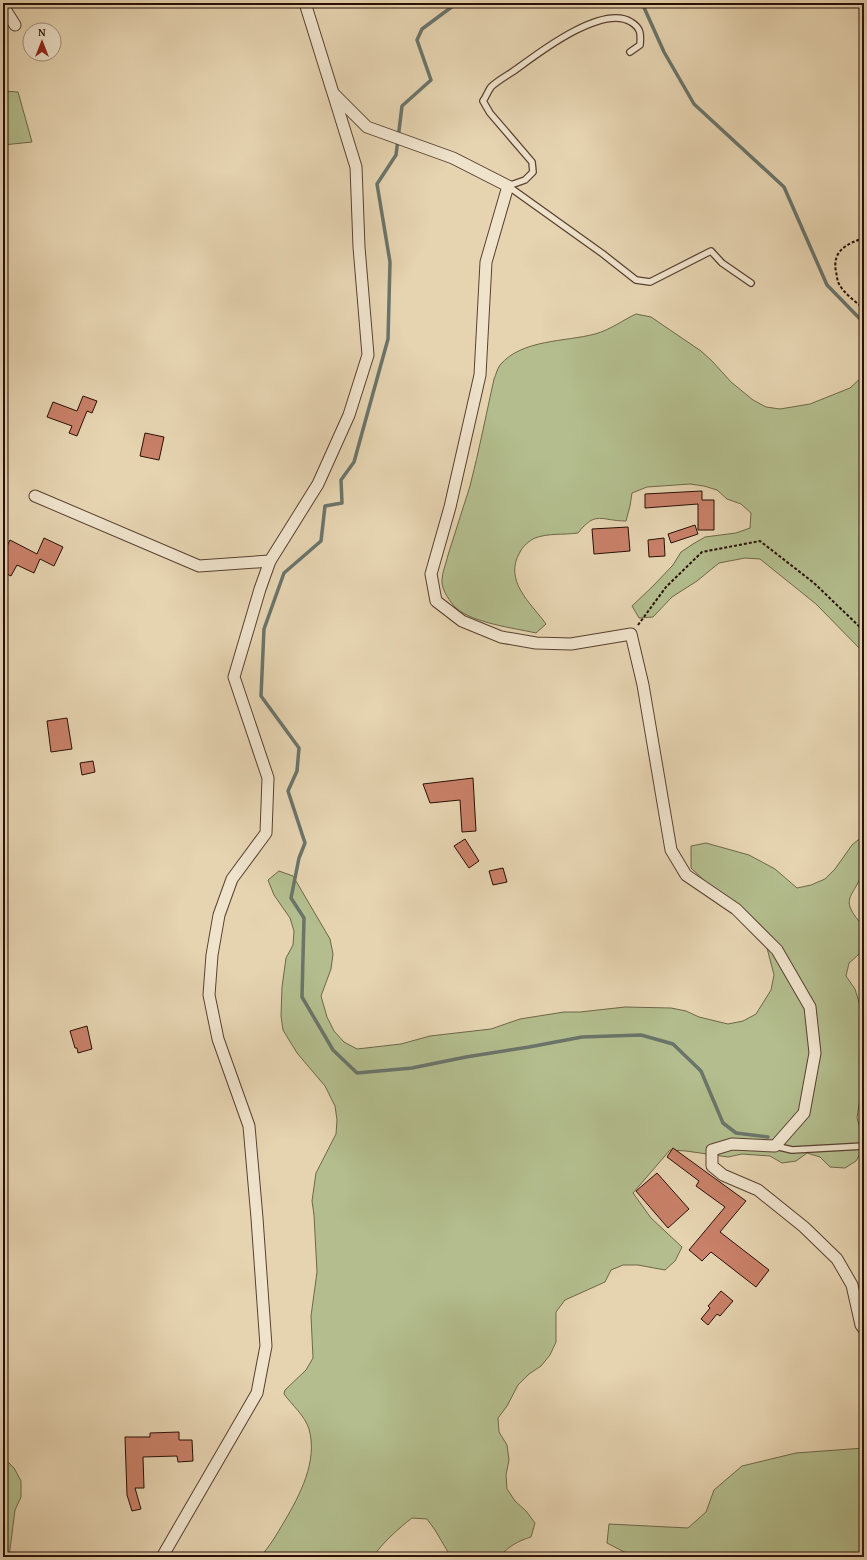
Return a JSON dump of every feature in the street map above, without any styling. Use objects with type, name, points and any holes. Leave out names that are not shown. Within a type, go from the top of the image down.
[{"type":"street","points":[[162,1557],[258,1393],[266,1346],[249,1126],[218,1039],[209,995],[212,955],[219,915],[232,879],[266,833],[268,778],[234,677],[260,589],[270,561],[318,484],[349,415],[368,355],[358,248],[356,167],[306,3]]},
{"type":"street","points":[[3,6],[15,25]]},
{"type":"street","points":[[333,93],[366,127],[452,158],[508,186],[486,262],[480,375],[450,507],[431,574],[436,601],[462,622],[501,637],[536,643],[571,644],[631,634],[643,685],[672,850],[686,875],[736,909],[777,950],[810,1007],[815,1053],[804,1113],[775,1146],[732,1144],[712,1150],[712,1166],[723,1175],[758,1190],[804,1227],[837,1259],[852,1285],[864,1329]]},
{"type":"street","points":[[35,496],[199,566],[270,561]]},
{"type":"lane","points":[[508,186],[525,180],[533,172],[532,162],[490,113],[483,101],[491,87],[547,47],[584,25],[610,18],[626,19],[636,25],[641,33],[640,45],[630,52]]},
{"type":"lane","points":[[508,186],[603,254],[636,280],[650,282],[712,251],[722,263],[751,283]]},
{"type":"lane","points":[[775,1146],[792,1150],[864,1146]]},
{"type":"path","points":[[864,238],[845,246],[836,255],[835,264],[838,282],[846,293],[864,309]]},
{"type":"path","points":[[631,634],[666,588],[702,552],[760,541],[814,583],[864,631]]},
{"type":"green space","points":[[3,91],[18,92],[32,142],[3,145]]},
{"type":"green space","points":[[636,314],[651,317],[701,351],[731,382],[753,400],[766,407],[780,409],[810,404],[850,388],[864,375],[864,653],[816,604],[760,559],[745,558],[719,563],[697,581],[672,597],[653,617],[639,618],[632,606],[673,565],[681,552],[705,537],[736,533],[750,528],[751,513],[741,504],[727,499],[717,490],[690,484],[647,487],[632,493],[626,521],[599,518],[590,521],[578,533],[540,536],[526,544],[521,550],[516,563],[515,573],[521,591],[546,624],[536,633],[473,618],[456,608],[449,599],[442,585],[443,571],[470,486],[494,379],[498,368],[509,357],[520,350],[544,343],[595,334]]},
{"type":"green space","points":[[864,835],[864,868],[849,904],[851,910],[864,927],[864,944],[859,954],[849,963],[846,976],[855,989],[864,1019],[864,1091],[859,1104],[857,1118],[862,1134],[863,1149],[856,1161],[845,1168],[830,1167],[820,1157],[807,1153],[796,1161],[782,1163],[770,1156],[742,1154],[728,1157],[670,1150],[633,1193],[651,1218],[682,1247],[675,1261],[665,1270],[638,1265],[623,1265],[611,1270],[605,1282],[565,1300],[556,1312],[556,1342],[550,1355],[541,1366],[529,1374],[518,1385],[507,1406],[498,1418],[499,1432],[507,1445],[509,1460],[506,1475],[507,1489],[515,1501],[526,1511],[535,1523],[531,1537],[514,1544],[499,1557],[451,1557],[427,1519],[412,1518],[381,1546],[373,1557],[260,1557],[273,1540],[296,1501],[306,1477],[309,1465],[311,1441],[309,1429],[301,1415],[284,1394],[285,1390],[306,1370],[313,1358],[311,1316],[317,1272],[312,1201],[316,1173],[336,1134],[337,1120],[335,1106],[325,1086],[297,1053],[283,1030],[281,1016],[282,987],[286,958],[293,945],[294,931],[290,918],[274,895],[268,880],[279,871],[293,876],[330,939],[333,954],[331,969],[321,996],[327,1017],[334,1031],[344,1042],[357,1049],[401,1044],[430,1036],[491,1029],[520,1019],[564,1012],[580,1012],[625,1007],[671,1008],[728,1024],[743,1021],[756,1014],[771,990],[774,975],[767,948],[710,886],[691,868],[691,846],[706,843],[749,855],[775,869],[797,888],[811,885],[825,879],[835,869],[852,845]]},
{"type":"green space","points":[[864,1448],[864,1549],[860,1552],[860,1557],[630,1557],[628,1554],[607,1543],[609,1524],[688,1528],[706,1512],[714,1490],[742,1466],[796,1453]]},
{"type":"green space","points":[[3,1457],[14,1468],[21,1481],[21,1497],[15,1510],[9,1557],[3,1557]]},
{"type":"building","points":[[83,396],[97,401],[92,413],[87,411],[77,436],[69,433],[72,426],[47,417],[53,402],[77,411]]},
{"type":"building","points":[[145,433],[164,437],[159,460],[140,456]]},
{"type":"building","points":[[702,491],[702,500],[714,500],[714,530],[698,530],[698,504],[645,508],[645,494]]},
{"type":"building","points":[[695,525],[698,534],[671,543],[668,534]]},
{"type":"building","points":[[628,527],[630,551],[594,554],[592,529]]},
{"type":"building","points":[[44,538],[63,547],[54,566],[40,559],[34,573],[17,565],[11,576],[3,572],[3,554],[10,540],[37,554]]},
{"type":"building","points":[[664,538],[665,556],[649,557],[648,540]]},
{"type":"building","points":[[67,718],[72,749],[51,752],[47,721]]},
{"type":"building","points":[[93,761],[95,772],[82,775],[80,763]]},
{"type":"building","points":[[473,778],[476,831],[462,832],[460,800],[430,803],[423,784]]},
{"type":"building","points":[[465,839],[479,861],[469,868],[454,846]]},
{"type":"building","points":[[503,868],[507,882],[493,885],[489,871]]},
{"type":"building","points":[[87,1026],[92,1049],[78,1053],[70,1031]]},
{"type":"building","points":[[673,1148],[746,1201],[720,1232],[769,1270],[756,1287],[711,1252],[702,1261],[689,1250],[725,1207],[696,1186],[699,1181],[667,1157]]},
{"type":"building","points":[[657,1173],[689,1209],[668,1228],[636,1191]]},
{"type":"building","points":[[721,1291],[733,1301],[720,1316],[717,1314],[708,1325],[701,1319],[710,1308],[708,1306]]},
{"type":"building","points":[[179,1432],[179,1440],[192,1440],[193,1461],[178,1462],[177,1456],[143,1457],[144,1488],[135,1488],[141,1509],[132,1511],[127,1495],[125,1437],[150,1437],[150,1433]]},
{"type":"waterway","points":[[457,3],[422,29],[417,40],[431,80],[402,106],[396,155],[377,184],[390,262],[388,339],[354,462],[341,480],[342,503],[325,506],[321,541],[284,573],[264,629],[261,696],[299,748],[297,771],[288,791],[305,843],[299,858],[291,898],[304,918],[302,997],[333,1050],[357,1073],[412,1068],[582,1037],[641,1035],[673,1044],[701,1071],[723,1123],[736,1133],[768,1137]]},
{"type":"waterway","points":[[642,3],[664,52],[694,104],[784,187],[827,285],[864,323]]}]
